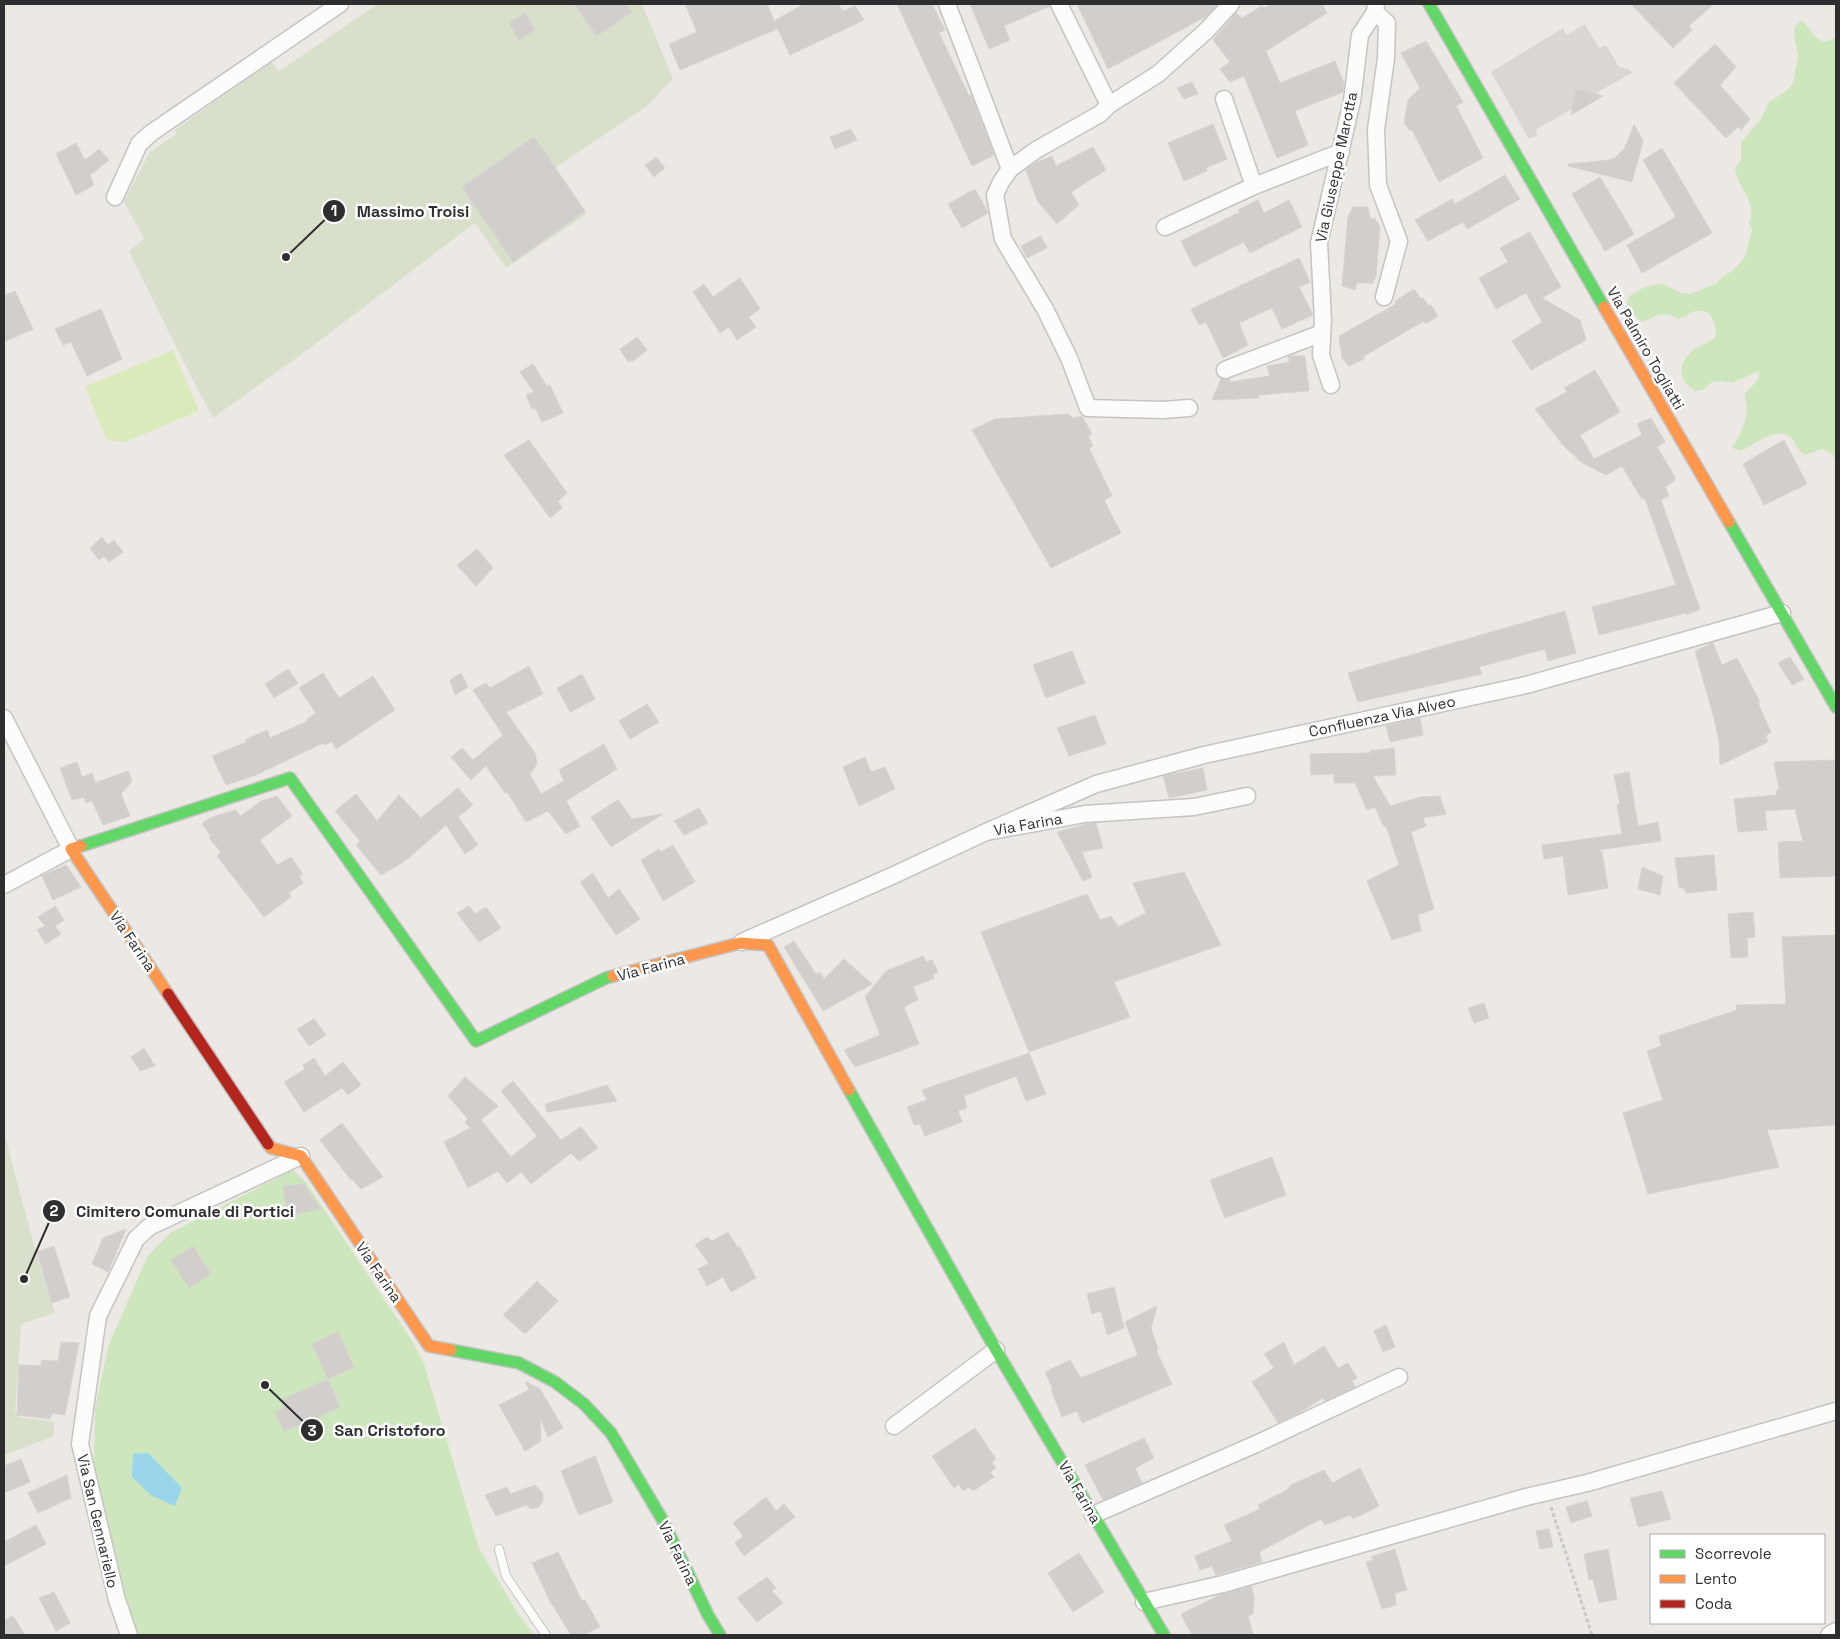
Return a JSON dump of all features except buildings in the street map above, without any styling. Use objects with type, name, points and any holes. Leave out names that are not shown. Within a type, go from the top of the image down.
[{"type":"street","points":[[115,197],[139,144],[151,133],[340,4]]},
{"type":"street","points":[[947,4],[1010,169]]},
{"type":"street","points":[[1059,4],[1109,105]]},
{"type":"street","points":[[1189,408],[1163,410],[1088,408],[1069,358],[1045,309],[1003,239],[995,195],[1010,169],[1036,150],[1100,114],[1109,105],[1158,74],[1206,31],[1229,4]]},
{"type":"street","name":"Via Palmiro Togliatti","points":[[1429,4],[1836,707]]},
{"type":"street","name":"Via Giuseppe Marotta","points":[[1331,385],[1321,355],[1319,243],[1352,101],[1360,35],[1376,8],[1387,23],[1386,58],[1376,130],[1378,185],[1399,241],[1384,297]]},
{"type":"street","points":[[1224,99],[1254,186]]},
{"type":"street","points":[[1165,227],[1254,186],[1340,152]]},
{"type":"street","points":[[1225,370],[1322,333]]},
{"type":"street","name":"Confluenza Via Alveo","points":[[986,832],[1105,782],[1204,755],[1526,685],[1782,613]]},
{"type":"street","points":[[4,718],[71,849],[4,885]]},
{"type":"street","name":"Via Farina","points":[[720,1635],[708,1615],[662,1519],[611,1433],[584,1404],[555,1382],[519,1364],[429,1346],[301,1156],[271,1148],[71,849],[290,778],[476,1041],[606,978],[740,943],[894,876],[986,832],[1085,814],[1194,807],[1247,796]]},
{"type":"street","name":"Via Farina","points":[[740,943],[768,945],[996,1350],[1164,1635]]},
{"type":"street","name":"Via San Gennariello","points":[[129,1635],[116,1600],[80,1444],[98,1316],[136,1239],[149,1227],[301,1156]]},
{"type":"street","points":[[894,1426],[996,1350]]},
{"type":"street","points":[[1093,1515],[1256,1444],[1399,1377]]},
{"type":"street","points":[[1144,1602],[1223,1584],[1546,1492],[1587,1483],[1836,1411]]},
{"type":"street","points":[[1829,1635],[1836,1631]]},
{"type":"lane","points":[[499,1549],[506,1576],[546,1635]]},
{"type":"path","points":[[1546,1492],[1592,1635]]},
{"type":"green space","points":[[378,4],[642,4],[673,79],[647,106],[555,168],[587,214],[506,268],[475,223],[310,348],[213,418],[129,251],[144,239],[124,202],[149,153],[176,134],[175,130],[271,61],[279,71]]},
{"type":"green space","points":[[1802,20],[1815,36],[1823,42],[1836,38],[1836,460],[1832,454],[1823,449],[1805,455],[1788,435],[1782,434],[1768,436],[1741,451],[1732,448],[1745,422],[1747,409],[1744,394],[1758,380],[1759,371],[1732,383],[1712,382],[1705,389],[1695,391],[1685,382],[1682,367],[1692,351],[1716,336],[1712,318],[1706,312],[1696,311],[1678,319],[1663,314],[1641,322],[1627,307],[1628,297],[1644,287],[1663,284],[1681,293],[1691,294],[1717,283],[1745,257],[1752,229],[1749,223],[1751,208],[1735,168],[1741,160],[1741,142],[1761,119],[1769,102],[1793,84],[1798,56],[1794,35],[1795,26]]},
{"type":"green space","points":[[173,350],[199,411],[125,442],[107,440],[85,387]]},
{"type":"green space","points":[[4,1132],[34,1246],[55,1313],[21,1324],[15,1411],[19,1417],[54,1422],[54,1436],[4,1455]]},
{"type":"green space","points":[[293,1170],[305,1181],[409,1336],[423,1361],[479,1548],[517,1612],[534,1635],[137,1635],[124,1601],[94,1466],[95,1409],[108,1347],[147,1257],[170,1233]]},
{"type":"shaded area","points":[[1585,24],[1599,48],[1606,45],[1619,67],[1629,69],[1632,73],[1594,94],[1576,89],[1572,109],[1535,130],[1538,135],[1529,139],[1491,72],[1563,28],[1567,35]]},
{"type":"water","points":[[148,1453],[182,1488],[175,1506],[152,1496],[132,1477],[133,1454]]},
{"type":"traffic: fast","points":[[1429,4],[1604,307]]},
{"type":"traffic: fast","points":[[1729,522],[1836,707]]},
{"type":"traffic: fast","points":[[81,846],[290,778],[476,1041],[613,976]]},
{"type":"traffic: fast","points":[[849,1090],[996,1350],[1164,1635]]},
{"type":"traffic: fast","points":[[451,1350],[519,1363],[555,1382],[584,1404],[611,1433],[662,1519],[708,1615],[720,1635]]},
{"type":"traffic: slow","points":[[1604,307],[1729,522]]},
{"type":"traffic: slow","points":[[81,846],[71,849],[168,994]]},
{"type":"traffic: slow","points":[[613,976],[740,943],[768,945],[849,1090]]},
{"type":"traffic: slow","points":[[268,1144],[271,1148],[301,1156],[429,1346],[451,1350]]},
{"type":"traffic: jam","points":[[168,994],[268,1144]]},
{"type":"place","name":"Massimo Troisi","points":[[286,257]]},
{"type":"place","name":"Cimitero Comunale di Portici","points":[[24,1279]]},
{"type":"place","name":"San Cristoforo","points":[[265,1385]]}]
